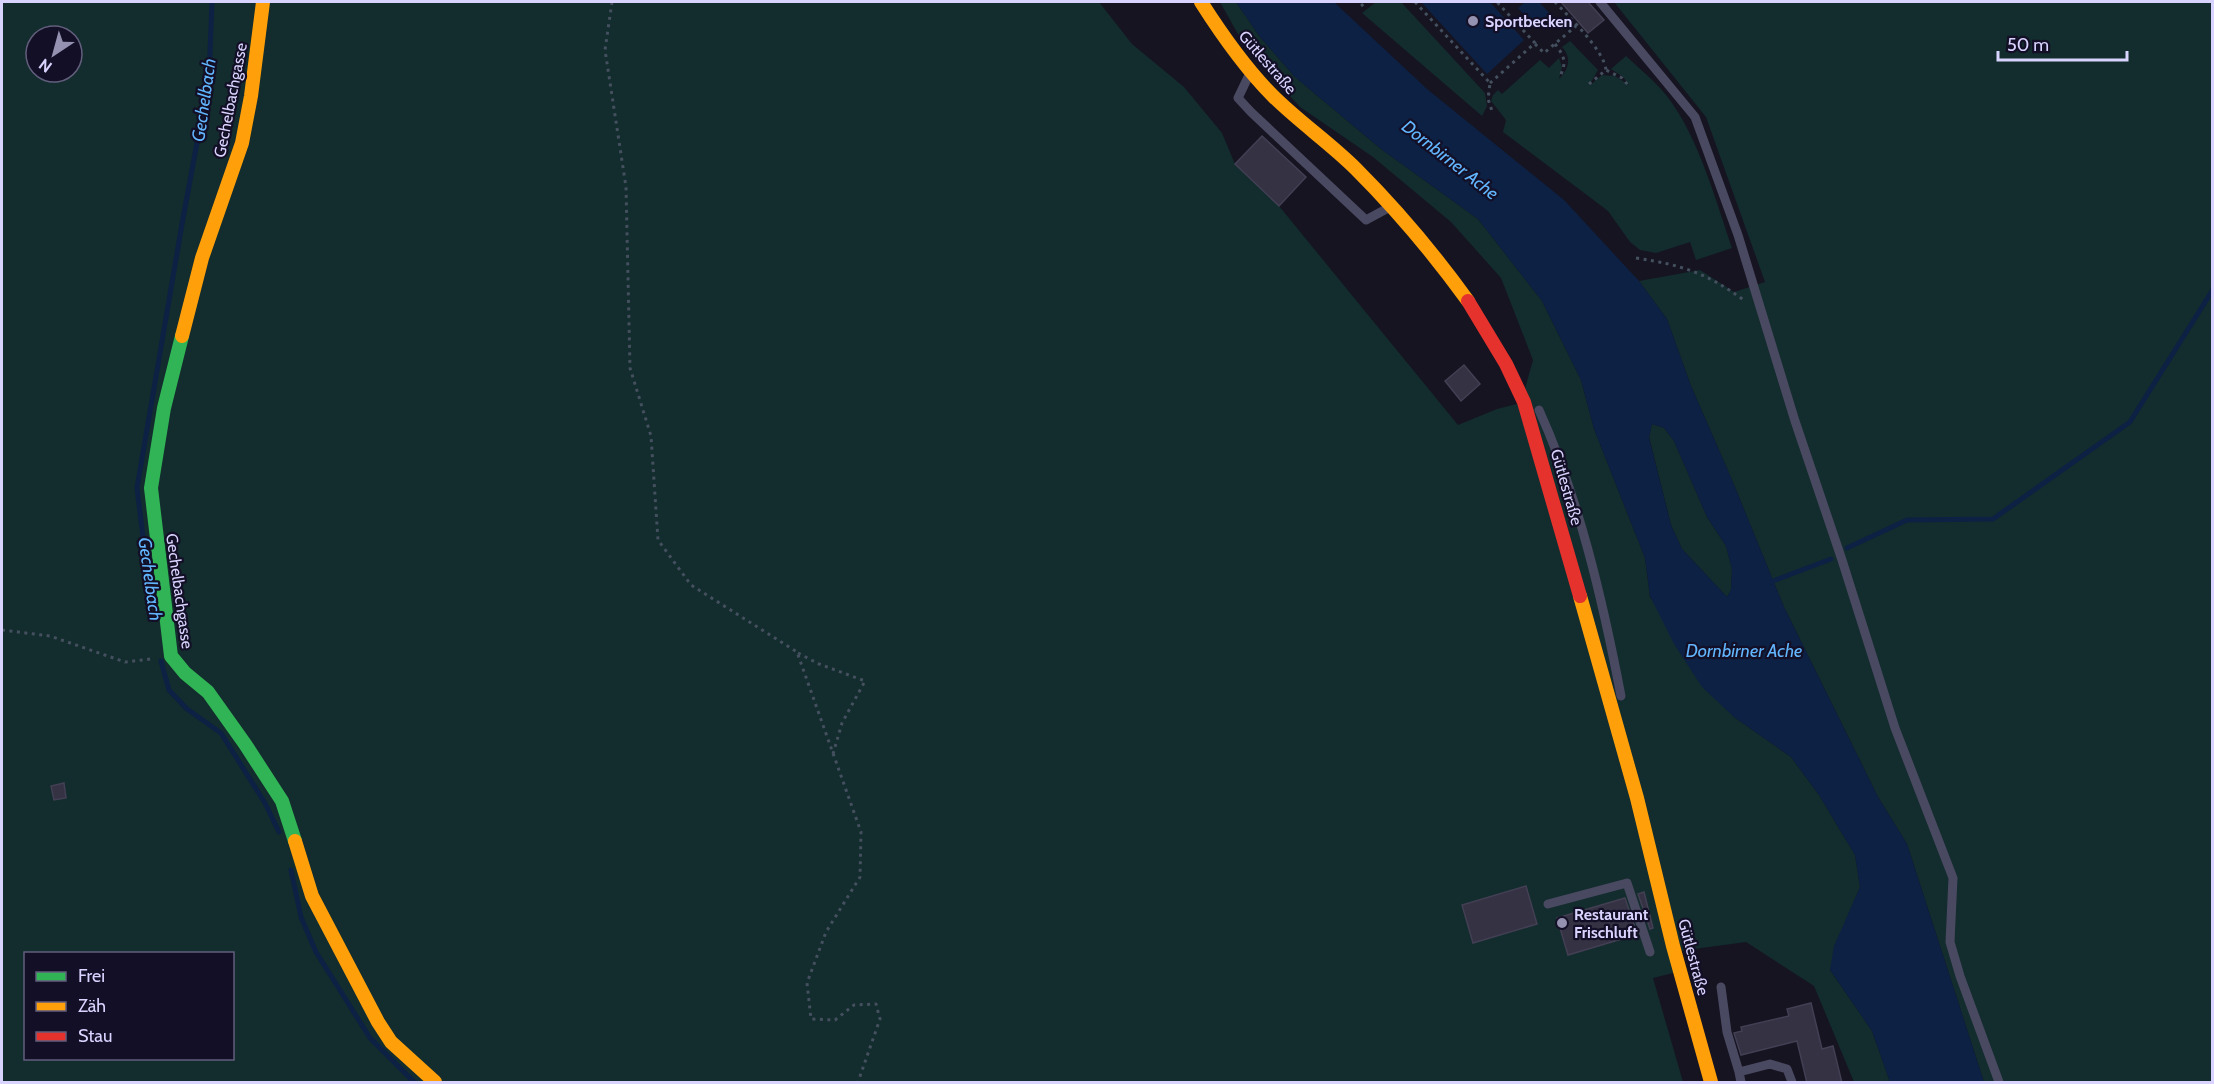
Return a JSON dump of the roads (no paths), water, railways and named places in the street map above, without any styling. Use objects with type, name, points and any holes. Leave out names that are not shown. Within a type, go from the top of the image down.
[{"type":"street","name":"Gechelbachgasse","points":[[263,2],[251,96],[242,143],[202,258],[164,408],[151,488],[168,642],[171,656],[185,673],[208,692],[282,801],[312,896],[378,1022],[391,1042],[435,1083]]},
{"type":"street","name":"Gütlestraße","points":[[1202,2],[1263,86],[1353,166],[1392,206],[1464,297],[1496,345],[1522,397],[1539,448],[1621,740],[1673,946],[1711,1083]]},
{"type":"lane","points":[[1600,2],[1695,117],[1738,235],[1895,728],[1953,878],[1950,942],[1999,1083]]},
{"type":"lane","points":[[1251,71],[1238,98],[1251,111],[1366,220],[1392,206]]},
{"type":"lane","points":[[1522,397],[1533,396],[1559,454],[1611,646],[1622,703]]},
{"type":"lane","points":[[1621,740],[1629,737],[1624,715]]},
{"type":"lane","points":[[1548,904],[1627,883],[1650,952]]},
{"type":"lane","points":[[1721,987],[1727,1032],[1740,1083]]},
{"type":"lane","points":[[1738,1072],[1770,1064],[1787,1069],[1792,1083]]},
{"type":"water","name":"Dornbirner Ache","points":[[1236,2],[1334,2],[1427,89],[1564,200],[1639,281],[1667,319],[1691,386],[1784,607],[1878,797],[1907,844],[1984,1082],[1890,1082],[1872,1031],[1830,970],[1834,946],[1860,887],[1855,855],[1819,795],[1791,757],[1734,717],[1702,687],[1674,644],[1650,596],[1645,558],[1594,429],[1581,380],[1542,301],[1478,219],[1381,149],[1295,77],[1260,37]],"holes":[[[1652,424],[1664,428],[1674,441],[1707,517],[1726,546],[1732,569],[1731,590],[1727,597],[1682,549],[1671,525],[1649,438]]]},
{"type":"water","name":"Sportbecken","points":[[1421,2],[1490,2],[1524,40],[1487,74]]},
{"type":"water","points":[[1525,2],[1539,2],[1552,16],[1537,29],[1518,8]]},
{"type":"waterway","name":"Gechelbach","points":[[151,602],[137,488],[209,78],[212,2]]},
{"type":"waterway","points":[[1847,548],[1907,520],[1993,519],[2130,422],[2212,291]]},
{"type":"waterway","points":[[1768,583],[1831,559]]},
{"type":"waterway","name":"Gechelbach","points":[[161,661],[169,690],[187,709],[221,733],[265,803],[279,832]]},
{"type":"waterway","name":"Gechelbach","points":[[291,870],[301,917],[316,952],[370,1038],[414,1082]]},
{"type":"place","name":"Sportbecken","points":[[1473,21]]},
{"type":"place","name":"Restaurant Frischluft","points":[[1562,923]]}]
